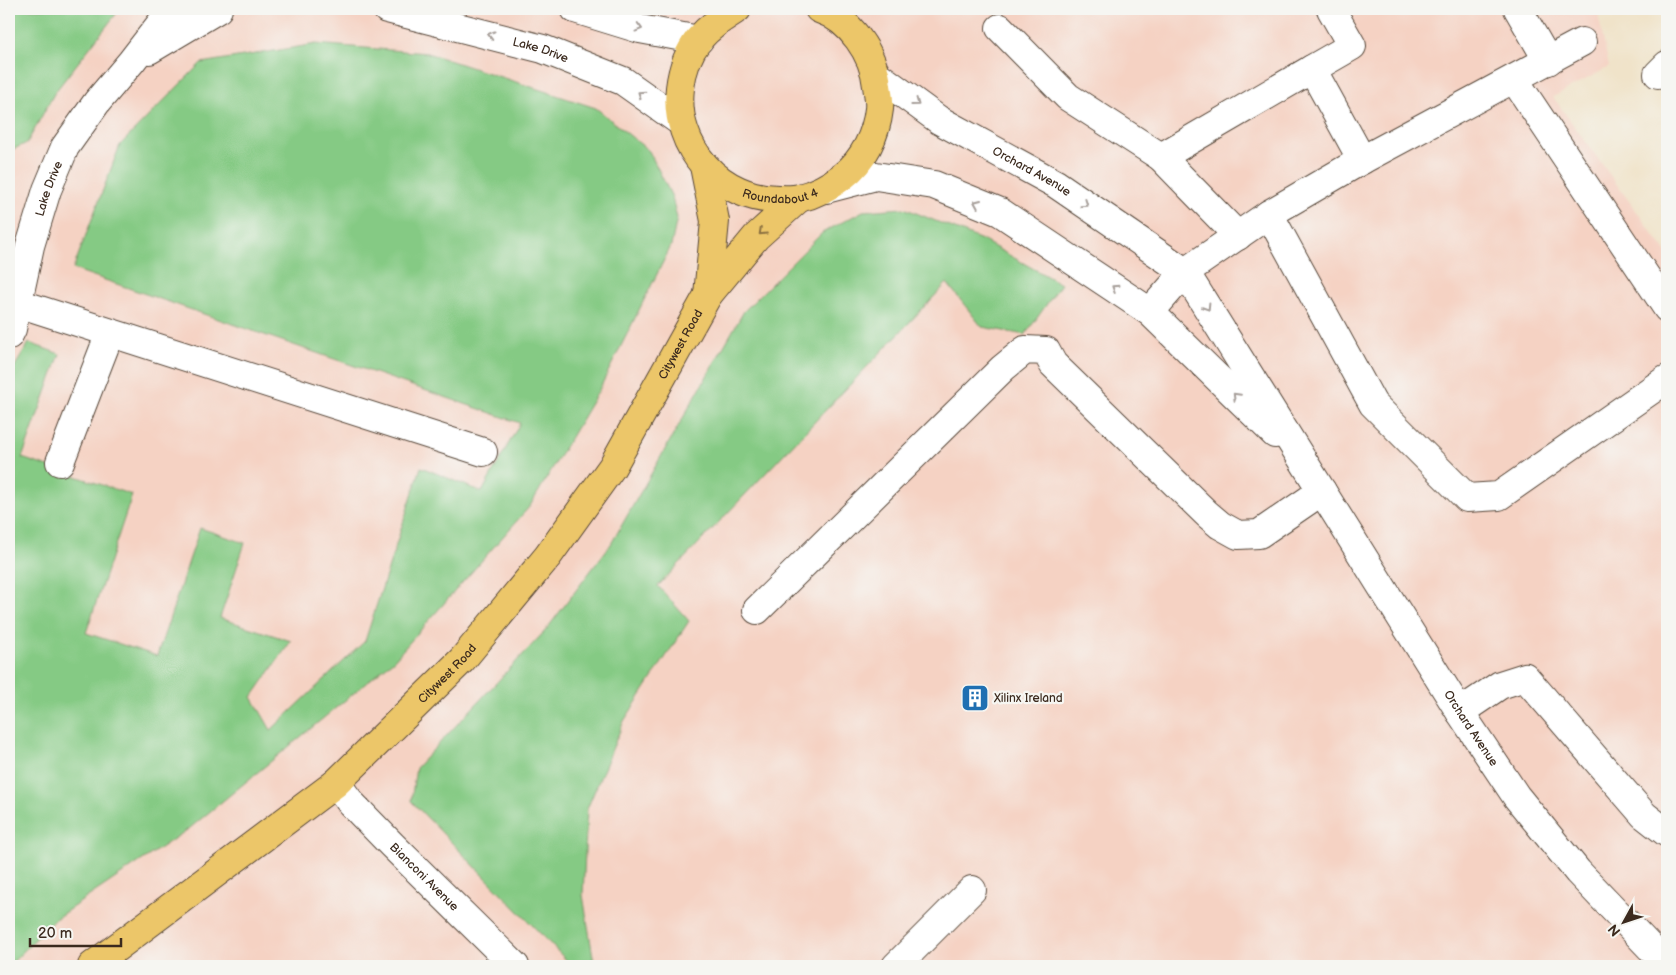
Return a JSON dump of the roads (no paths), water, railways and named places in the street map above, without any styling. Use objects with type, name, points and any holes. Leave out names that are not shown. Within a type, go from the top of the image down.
[{"type":"main road","name":"Roundabout 4","points":[[738,9],[716,22],[698,40],[688,58],[681,79],[679,100],[682,122],[690,145],[704,166],[731,188],[763,199],[798,199],[826,189],[853,168],[872,140],[880,107],[876,74],[867,51],[850,20],[819,9]]},
{"type":"main road","name":"Citywest Road","points":[[704,166],[715,221],[708,295]]},
{"type":"main road","name":"Citywest Road","points":[[92,966],[336,784],[462,660],[548,556],[612,467],[708,295],[756,237],[798,199]]},
{"type":"street","name":"Lake Drive","points":[[9,335],[30,246],[47,190],[65,147],[97,102],[172,9]]},
{"type":"street","name":"Lake Drive","points":[[131,62],[218,9]]},
{"type":"street","name":"Lake Drive","points":[[387,9],[543,49],[623,81],[682,122]]},
{"type":"street","points":[[575,9],[640,29],[698,40]]},
{"type":"street","points":[[1161,157],[1352,46],[1331,9]]},
{"type":"street","points":[[1518,9],[1548,61]]},
{"type":"street","points":[[1000,28],[1068,97],[1161,157],[1238,236]]},
{"type":"street","points":[[1150,312],[1185,272],[1268,214],[1362,160],[1582,42]]},
{"type":"street","points":[[1312,69],[1362,160]]},
{"type":"street","name":"Orchard Avenue","points":[[876,74],[939,120],[1056,184],[1185,272],[1460,712],[1516,796],[1578,872],[1661,964]]},
{"type":"street","points":[[1514,79],[1667,308]]},
{"type":"street","name":"Orchard Avenue","points":[[826,189],[876,176],[934,184],[1000,212],[1150,312],[1308,467]]},
{"type":"street","points":[[1268,214],[1373,404],[1468,498],[1499,496],[1667,379]]},
{"type":"street","points":[[18,303],[483,452]]},
{"type":"street","points":[[60,462],[110,333]]},
{"type":"street","points":[[757,610],[1003,368],[1025,350],[1046,351],[1053,364],[1207,514],[1220,525],[1238,535],[1258,534],[1322,491]]},
{"type":"street","points":[[1460,712],[1500,685],[1525,677],[1644,815],[1667,832]]},
{"type":"street","name":"Bianconi Avenue","points":[[336,784],[351,803],[392,845],[515,966]]},
{"type":"street","points":[[896,966],[972,890]]},
{"type":"place","name":"Xilinx Ireland","points":[[975,698]]}]
